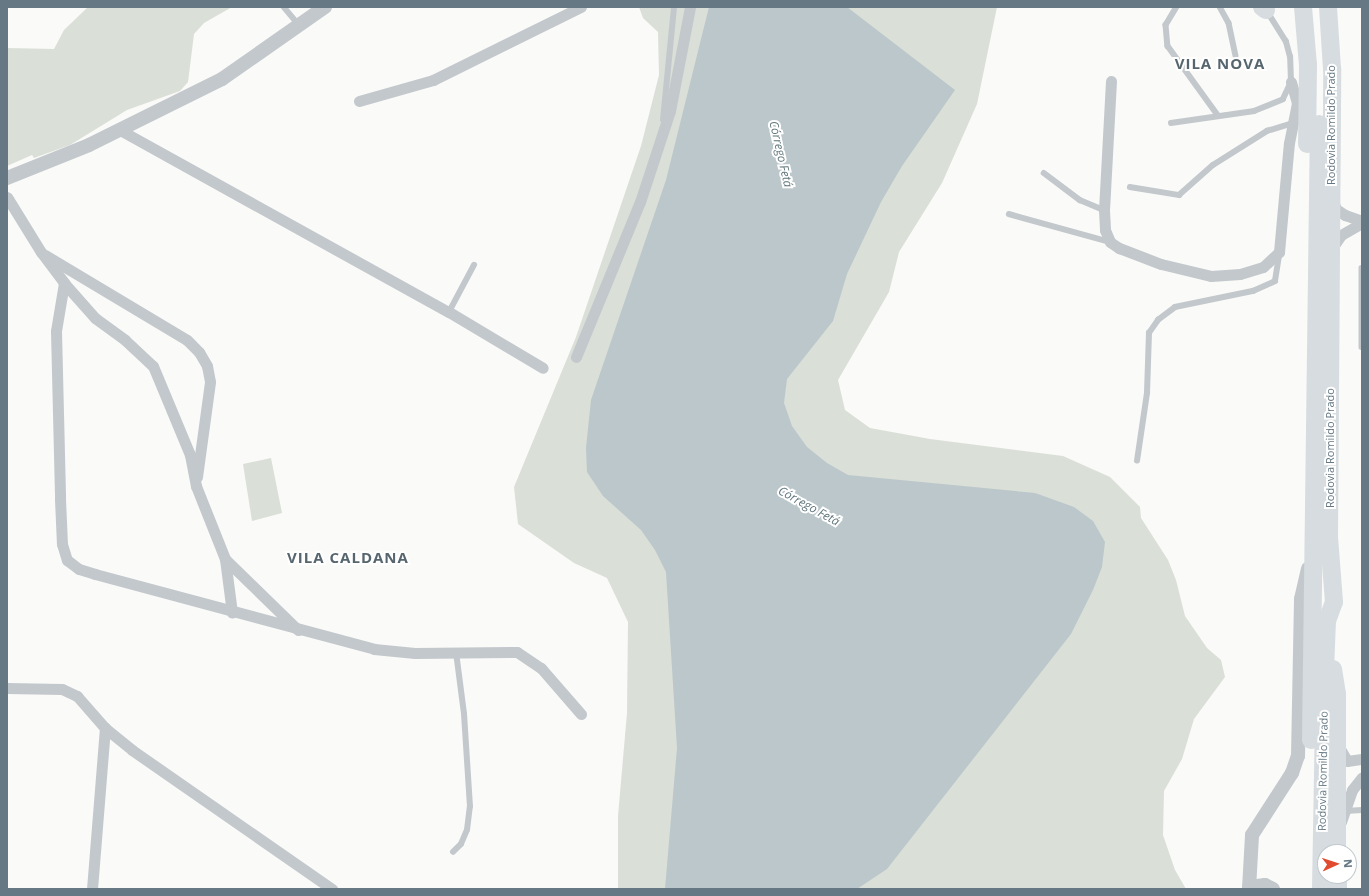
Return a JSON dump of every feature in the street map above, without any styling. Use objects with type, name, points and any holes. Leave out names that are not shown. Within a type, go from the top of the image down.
[{"type":"main road","points":[[1303,7],[1308,65],[1307,144],[1318,186]]},
{"type":"main road","name":"Rodovia Romildo Prado","points":[[1310,889],[1320,72],[1316,7]]},
{"type":"main road","name":"Rodovia Romildo Prado","points":[[1321,889],[1327,621],[1334,602],[1330,537],[1331,34],[1328,7]]},
{"type":"main road","points":[[1334,602],[1332,653],[1337,742],[1337,844]]},
{"type":"street","points":[[7,178],[120,130],[222,79],[326,7]]},
{"type":"street","points":[[359,101],[433,80],[580,7]]},
{"type":"street","points":[[576,357],[640,202],[670,111],[690,7]]},
{"type":"street","points":[[1330,256],[1335,241],[1362,222],[1336,209],[1332,198],[1331,34]]},
{"type":"street","points":[[1111,81],[1104,210],[1105,230],[1110,242],[1119,248],[1161,264],[1211,276],[1240,274],[1263,267],[1279,252],[1289,143],[1294,123],[1297,97],[1291,82]]},
{"type":"street","points":[[120,130],[449,312],[543,368]]},
{"type":"street","points":[[7,197],[41,252],[64,283],[95,318],[125,340],[153,366],[190,455],[196,486],[225,559],[232,613]]},
{"type":"street","points":[[41,252],[187,340],[199,352],[207,366],[210,395],[196,486]]},
{"type":"street","points":[[64,283],[56,331],[62,544],[67,560],[79,569],[232,613],[374,649],[415,653],[517,652],[526,656],[541,668],[581,714]]},
{"type":"street","points":[[1273,889],[1265,885],[1249,888],[1252,835],[1292,773],[1298,756],[1301,599],[1314,538]]},
{"type":"street","points":[[225,559],[298,630]]},
{"type":"street","points":[[7,688],[62,689],[78,696],[105,728],[132,750],[332,889]]},
{"type":"street","points":[[92,889],[105,728]]},
{"type":"street","points":[[1337,742],[1347,761],[1362,759]]},
{"type":"street","points":[[1337,834],[1352,790],[1362,776]]},
{"type":"lane","points":[[284,7],[299,25]]},
{"type":"lane","points":[[661,137],[674,7]]},
{"type":"lane","points":[[1177,7],[1166,25],[1168,46],[1218,115]]},
{"type":"lane","points":[[1220,7],[1229,23],[1236,55]]},
{"type":"lane","points":[[1171,123],[1254,111],[1275,104],[1283,99],[1291,82],[1286,42],[1264,8]]},
{"type":"lane","points":[[1130,187],[1180,195],[1213,165],[1267,131],[1294,123]]},
{"type":"lane","points":[[1044,173],[1080,200],[1104,210]]},
{"type":"lane","points":[[1009,214],[1110,242]]},
{"type":"lane","points":[[1136,461],[1146,406],[1148,333],[1158,320],[1175,307],[1253,291],[1275,281],[1279,252]]},
{"type":"lane","points":[[449,312],[474,265]]},
{"type":"lane","points":[[1362,268],[1362,347]]},
{"type":"lane","points":[[453,852],[461,844],[467,830],[470,807],[456,652]]},
{"type":"lane","points":[[1345,811],[1362,810]]},
{"type":"shaded area","points":[[88,7],[232,7],[204,23],[194,34],[188,82],[180,91],[127,110],[70,145],[34,158],[32,155],[7,166],[7,48],[54,49],[64,30]]},
{"type":"shaded area","points":[[639,7],[997,7],[977,104],[942,183],[899,252],[889,292],[838,380],[845,410],[870,428],[930,439],[1063,456],[1110,477],[1140,507],[1141,518],[1168,560],[1176,580],[1185,616],[1207,648],[1221,660],[1225,677],[1194,719],[1182,759],[1164,791],[1163,835],[1175,870],[1186,889],[618,889],[618,816],[627,713],[628,622],[607,578],[574,563],[518,524],[514,487],[576,337],[641,146],[659,75],[658,32],[643,18]]},
{"type":"shaded area","points":[[271,458],[282,513],[252,521],[243,464]]},
{"type":"water","name":"Córrego Fetá","points":[[709,7],[847,7],[955,90],[902,166],[881,202],[847,274],[833,321],[787,379],[784,403],[792,426],[807,447],[827,463],[848,475],[1035,493],[1074,507],[1093,521],[1105,542],[1102,567],[1093,590],[1071,634],[887,869],[857,889],[665,889],[677,748],[666,572],[655,550],[641,530],[603,496],[587,472],[586,448],[591,400],[666,180]]},
{"type":"district","name":"VILA NOVA","points":[[1220,64]]},
{"type":"district","name":"VILA CALDANA","points":[[348,558]]}]
